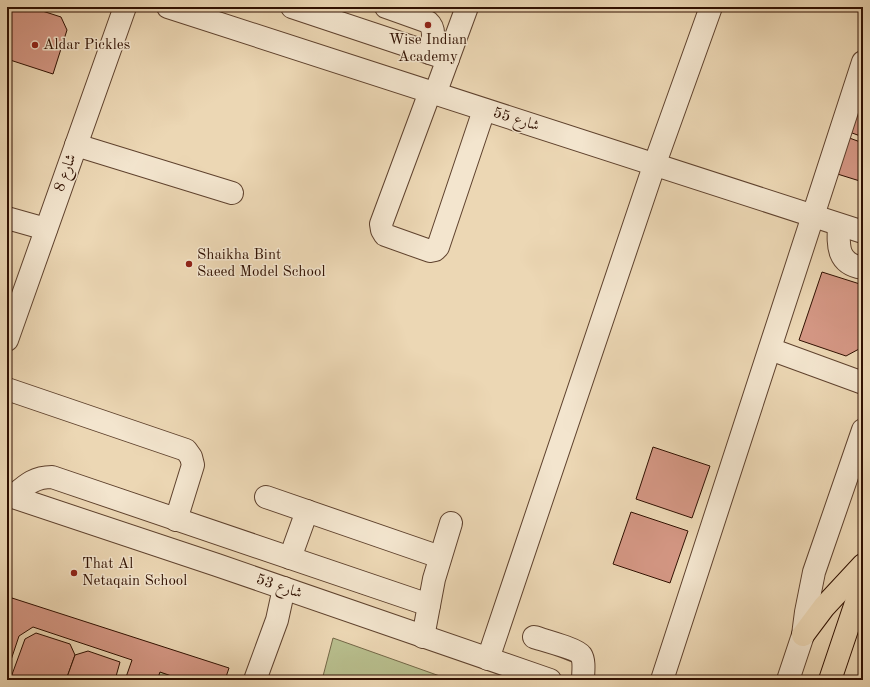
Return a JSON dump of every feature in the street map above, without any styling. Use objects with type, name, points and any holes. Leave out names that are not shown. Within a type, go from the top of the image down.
[{"type":"main road","points":[[803,635],[824,607],[863,565]]},
{"type":"main road","points":[[830,680],[863,582]]},
{"type":"street","name":"شارع 8","points":[[7,340],[125,7]]},
{"type":"street","name":"شارع 55","points":[[168,7],[654,166],[863,232]]},
{"type":"street","points":[[292,7],[439,56]]},
{"type":"street","points":[[386,7],[428,22],[432,25],[439,56]]},
{"type":"street","points":[[467,7],[439,56],[432,93],[381,224],[385,235],[430,251],[435,250],[438,247],[484,110]]},
{"type":"street","points":[[488,659],[654,166],[711,7]]},
{"type":"street","points":[[662,680],[863,62]]},
{"type":"street","points":[[76,145],[232,193]]},
{"type":"street","points":[[7,218],[46,230]]},
{"type":"street","points":[[839,225],[840,251],[845,260],[854,266],[863,268]]},
{"type":"street","points":[[770,349],[863,383]]},
{"type":"street","points":[[7,389],[186,450],[191,456],[193,465],[176,520]]},
{"type":"street","points":[[788,680],[803,635],[814,572],[863,430]]},
{"type":"street","points":[[9,496],[34,479],[52,477],[429,605]]},
{"type":"street","name":"شارع 53","points":[[9,496],[284,588],[550,680]]},
{"type":"street","points":[[266,497],[440,558]]},
{"type":"street","points":[[290,558],[307,511]]},
{"type":"street","points":[[423,637],[434,579],[450,523]]},
{"type":"street","points":[[205,530],[212,547],[217,566]]},
{"type":"street","points":[[255,680],[277,620],[284,588]]},
{"type":"street","points":[[534,637],[577,652],[581,655],[583,659],[583,680]]},
{"type":"green space","points":[[333,638],[451,680],[322,680]]},
{"type":"green space","points":[[160,672],[183,680],[157,680]]},
{"type":"building","name":"Aldar Pickles","points":[[7,7],[30,7],[61,17],[67,30],[53,74],[7,59]]},
{"type":"building","points":[[863,79],[863,137],[844,130]]},
{"type":"building","points":[[844,136],[863,143],[863,182],[831,172]]},
{"type":"building","points":[[822,272],[863,285],[863,336],[859,349],[846,356],[799,340]]},
{"type":"building","points":[[653,447],[710,466],[692,518],[636,499]]},
{"type":"building","points":[[631,512],[688,531],[670,583],[613,564]]},
{"type":"building","points":[[12,598],[229,668],[225,680],[183,680],[160,672],[157,680],[125,680],[132,660],[33,627],[19,636],[7,672],[7,613]]},
{"type":"building","points":[[36,633],[70,644],[75,655],[66,680],[10,680],[25,639]]},
{"type":"building","points":[[88,651],[120,662],[115,680],[66,680],[75,655]]},
{"type":"place","name":"Wise Indian Academy","points":[[428,25]]},
{"type":"place","name":"Aldar Pickles","points":[[35,45]]},
{"type":"place","name":"Shaikha Bint Saeed Model School","points":[[189,264]]},
{"type":"place","name":"That Al Netaqain School","points":[[74,573]]}]
